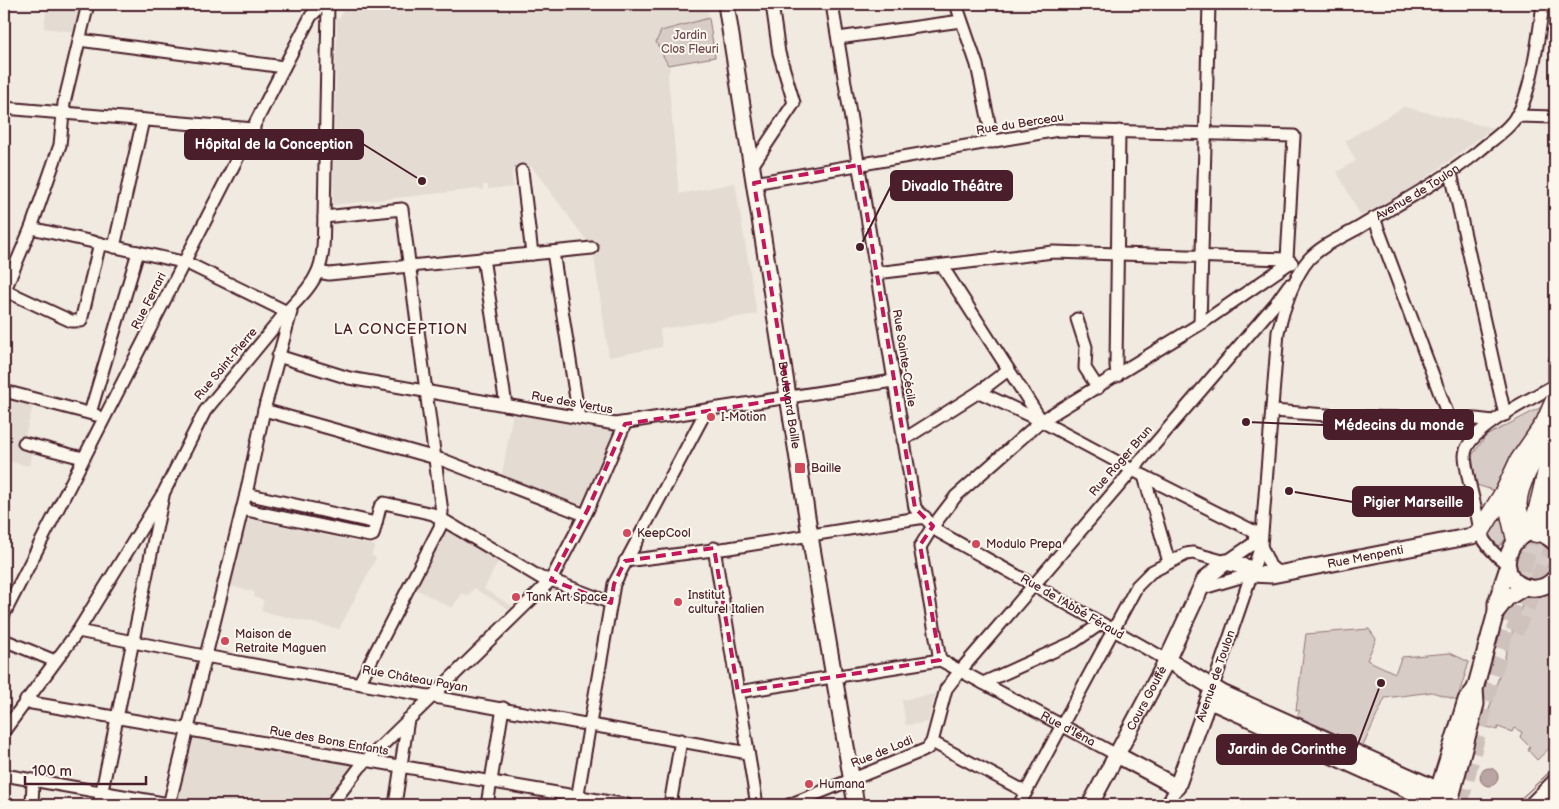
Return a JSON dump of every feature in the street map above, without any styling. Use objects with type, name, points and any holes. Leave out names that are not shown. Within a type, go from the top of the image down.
[{"type":"highway","points":[[1480,532],[1548,418],[1555,400]]},
{"type":"highway","points":[[1516,540],[1511,524],[1510,503],[1516,474],[1528,449],[1553,429]]},
{"type":"highway","points":[[1553,429],[1544,488],[1544,522],[1520,519],[1518,505],[1529,468],[1553,429]]},
{"type":"highway","points":[[1544,488],[1555,466]]},
{"type":"main road","name":"Boulevard Baille","points":[[726,4],[757,158],[754,183],[810,535],[856,805]]},
{"type":"main road","points":[[1208,702],[1233,705],[1441,800],[1476,704],[1475,689],[1511,547],[1516,540],[1544,522]]},
{"type":"main road","points":[[1544,522],[1544,534],[1555,542]]},
{"type":"main road","name":"Rue Menpenti","points":[[1251,574],[1280,574],[1472,536],[1480,532]]},
{"type":"main road","points":[[1226,562],[1246,567],[1251,574]]},
{"type":"main road","name":"Cours Gouffé","points":[[1090,805],[1167,660],[1200,590],[1210,573],[1226,562]]},
{"type":"main road","points":[[1507,565],[1514,579],[1525,587],[1539,588],[1555,578]]},
{"type":"main road","points":[[1496,612],[1507,598],[1525,587]]},
{"type":"main road","name":"Rue de l'Abbé Féraud","points":[[1167,660],[1213,686],[1233,705]]},
{"type":"main road","name":"Avenue de Toulon","points":[[1177,787],[1213,686]]},
{"type":"main road","name":"Rue d'Iéna","points":[[1117,755],[1177,787]]},
{"type":"main road","points":[[1532,805],[1555,782]]},
{"type":"street","points":[[88,4],[64,103],[65,113],[60,146],[31,228],[4,291],[71,321],[81,320],[100,243]]},
{"type":"street","name":"Rue Ferrari","points":[[4,614],[254,129],[284,66],[311,16],[323,4]]},
{"type":"street","name":"Rue Saint-Pierre","points":[[4,730],[78,631],[164,492],[205,411],[318,272],[323,249],[328,4]]},
{"type":"street","points":[[757,158],[794,103],[779,53],[772,4]]},
{"type":"street","name":"Rue Sainte-Cécile","points":[[832,4],[915,508],[929,521]]},
{"type":"street","points":[[956,4],[978,65],[993,142]]},
{"type":"street","points":[[1200,323],[1209,4]]},
{"type":"street","name":"Avenue de Toulon","points":[[1534,57],[1535,4]]},
{"type":"street","name":"Avenue de Toulon","points":[[1303,268],[1326,245],[1451,173],[1503,132],[1521,108],[1534,57],[1543,4]]},
{"type":"street","points":[[838,38],[962,21]]},
{"type":"street","points":[[79,40],[284,66]]},
{"type":"street","points":[[4,108],[254,129]]},
{"type":"street","points":[[1516,116],[1555,117]]},
{"type":"street","points":[[114,247],[142,120]]},
{"type":"street","name":"Rue du Berceau","points":[[754,183],[1058,130],[1294,136],[1289,260]]},
{"type":"street","points":[[1117,376],[1119,131]]},
{"type":"street","points":[[522,171],[532,254]]},
{"type":"street","points":[[1451,173],[1505,415]]},
{"type":"street","points":[[324,217],[402,209],[443,520],[360,682]]},
{"type":"street","points":[[1374,218],[1449,418],[1463,426],[1472,436]]},
{"type":"street","points":[[4,775],[102,791],[171,805],[187,730],[246,494],[289,308],[185,262],[31,228]]},
{"type":"street","points":[[318,272],[329,274],[592,248]]},
{"type":"street","points":[[90,413],[138,252]]},
{"type":"street","points":[[553,252],[579,418]]},
{"type":"street","points":[[876,272],[1053,252],[1289,260],[1303,268]]},
{"type":"street","points":[[482,258],[506,405]]},
{"type":"street","points":[[940,660],[920,547],[929,521],[1042,421],[1200,323],[1289,260]]},
{"type":"street","points":[[942,266],[1042,421]]},
{"type":"street","name":"Rue Roger Brun","points":[[960,671],[1133,469],[1279,308],[1303,268]]},
{"type":"street","name":"Avenue de Toulon","points":[[1213,686],[1251,574],[1258,539],[1273,411],[1279,308]]},
{"type":"street","points":[[1077,319],[1086,347],[1085,368],[1098,388]]},
{"type":"street","name":"Rue des Vertus","points":[[278,356],[349,378],[615,424],[625,424],[893,381]]},
{"type":"street","points":[[1555,362],[1555,380]]},
{"type":"street","points":[[903,440],[979,392],[1008,370]]},
{"type":"street","points":[[1507,565],[1483,539],[1480,532],[1465,455],[1466,447],[1472,436],[1555,385]]},
{"type":"street","points":[[4,391],[104,417]]},
{"type":"street","points":[[979,392],[1042,421],[1133,469],[1258,539],[1270,566],[1280,574]]},
{"type":"street","points":[[264,410],[436,458],[585,515]]},
{"type":"street","points":[[577,801],[614,584],[706,411]]},
{"type":"street","points":[[1273,411],[1353,417],[1449,418],[1493,422]]},
{"type":"street","points":[[330,805],[365,761],[551,580],[585,515],[625,424]]},
{"type":"street","points":[[24,443],[83,458]]},
{"type":"street","points":[[1144,476],[1169,562]]},
{"type":"street","points":[[99,805],[164,492]]},
{"type":"street","points":[[246,494],[376,523]]},
{"type":"street","points":[[242,509],[370,536],[373,534],[380,507],[384,503],[433,514],[541,578],[551,580],[610,604]]},
{"type":"street","points":[[625,561],[810,535],[929,521]]},
{"type":"street","name":"Rue de l'Abbé Féraud","points":[[929,521],[939,532],[1167,660]]},
{"type":"street","points":[[1019,805],[1113,630],[1144,578],[1186,554],[1193,553],[1226,562],[1258,539]]},
{"type":"street","points":[[714,548],[757,805]]},
{"type":"street","points":[[1200,590],[1251,574]]},
{"type":"street","points":[[983,683],[1074,642],[1100,624]]},
{"type":"street","name":"Rue Château Payan","points":[[78,631],[205,656],[360,682],[748,753]]},
{"type":"street","points":[[4,640],[55,661]]},
{"type":"street","points":[[738,692],[940,660],[960,671]]},
{"type":"street","name":"Rue d'Iéna","points":[[960,671],[1117,755]]},
{"type":"street","name":"Rue de Lodi","points":[[789,805],[927,748],[932,742],[946,689],[960,671]]},
{"type":"street","name":"Rue des Bons Enfants","points":[[26,700],[32,703],[490,782],[577,801],[627,805]]},
{"type":"street","points":[[487,805],[503,708]]},
{"type":"street","points":[[395,805],[408,719]]},
{"type":"street","points":[[670,805],[681,740]]},
{"type":"street","points":[[932,742],[1026,792]]},
{"type":"street","points":[[32,805],[33,781]]},
{"type":"street","name":"Avenue de Toulon","points":[[1167,805],[1177,787]]},
{"type":"highlighted area","points":[[859,165],[915,508],[933,526],[920,545],[940,660],[738,692],[714,548],[625,561],[614,584],[611,603],[551,580],[588,509],[625,424],[789,398],[754,183]]},
{"type":"shaded area","points":[[47,4],[82,4],[75,32],[44,28]]},
{"type":"shaded area","points":[[344,4],[707,4],[709,18],[661,31],[656,42],[670,69],[668,75],[679,194],[735,183],[757,314],[660,329],[662,347],[609,357],[592,243],[587,241],[532,167],[512,170],[513,187],[488,189],[488,185],[483,185],[483,190],[477,189],[333,205],[337,19],[341,17]]},
{"type":"shaded area","points":[[1404,107],[1493,128],[1412,188],[1361,216],[1337,172],[1356,161],[1345,141]]},
{"type":"shaded area","points":[[4,398],[33,405],[22,448],[33,451],[29,466],[4,460]]},
{"type":"shaded area","points":[[513,412],[612,430],[613,433],[581,507],[502,475]]},
{"type":"shaded area","points":[[249,519],[375,546],[371,555],[376,558],[339,629],[261,611],[264,600],[254,597],[255,592],[227,585],[239,549],[237,548],[239,540]]},
{"type":"shaded area","points":[[447,529],[499,560],[484,589],[515,608],[512,611],[474,588],[468,596],[462,593],[452,608],[416,589]]},
{"type":"shaded area","points":[[935,694],[928,722],[906,725],[902,700]]},
{"type":"shaded area","points":[[191,735],[351,764],[353,770],[325,805],[207,805],[176,800]]},
{"type":"shaded area","points":[[1485,768],[1493,768],[1498,773],[1496,784],[1485,786],[1480,781],[1480,773]]},
{"type":"green space","name":"Jardin Clos Fleuri","points":[[709,18],[715,57],[668,65],[656,42],[661,31]]},
{"type":"green space","points":[[1553,401],[1501,488],[1492,490],[1477,485],[1471,457],[1486,436]]},
{"type":"green space","points":[[1503,506],[1508,536],[1499,546],[1488,537],[1490,526]]},
{"type":"green space","points":[[1529,541],[1542,542],[1551,551],[1553,566],[1549,564],[1545,571],[1548,573],[1539,578],[1530,579],[1523,576],[1515,562],[1516,554],[1520,547]]},
{"type":"green space","points":[[1555,590],[1555,743],[1537,760],[1528,750],[1530,747],[1520,737],[1522,732],[1514,728],[1512,732],[1498,727],[1497,730],[1484,726],[1514,626],[1526,595],[1544,595]]},
{"type":"green space","points":[[1369,629],[1376,639],[1367,660],[1395,673],[1402,657],[1450,653],[1469,662],[1457,700],[1432,692],[1385,698],[1363,746],[1297,716],[1300,711],[1296,710],[1306,634]]},
{"type":"tunnel","points":[[1459,805],[1489,685],[1535,521]]},
{"type":"tunnel","points":[[1514,632],[1555,544]]},
{"type":"tram line","points":[[1514,805],[1555,767]]},
{"type":"place","name":"Hôpital de la Conception","points":[[422,181]]},
{"type":"place","name":"Divadlo Théâtre","points":[[860,247]]},
{"type":"place","name":"I-Motion","points":[[711,417]]},
{"type":"place","name":"Médecins du monde","points":[[1246,422]]},
{"type":"place","name":"Baille","points":[[800,468]]},
{"type":"place","name":"Pigier Marseille","points":[[1289,491]]},
{"type":"place","name":"KeepCool","points":[[627,533]]},
{"type":"place","name":"Modulo Prepa","points":[[976,544]]},
{"type":"place","name":"Tank Art Space","points":[[516,597]]},
{"type":"place","name":"Institut culturel Italien","points":[[678,602]]},
{"type":"place","name":"Maison de Retraite Maguen","points":[[225,641]]},
{"type":"place","name":"Jardin de Corinthe","points":[[1381,683]]},
{"type":"place","name":"Humana","points":[[809,784]]},
{"type":"district","name":"LA CONCEPTION","points":[[401,329]]}]
